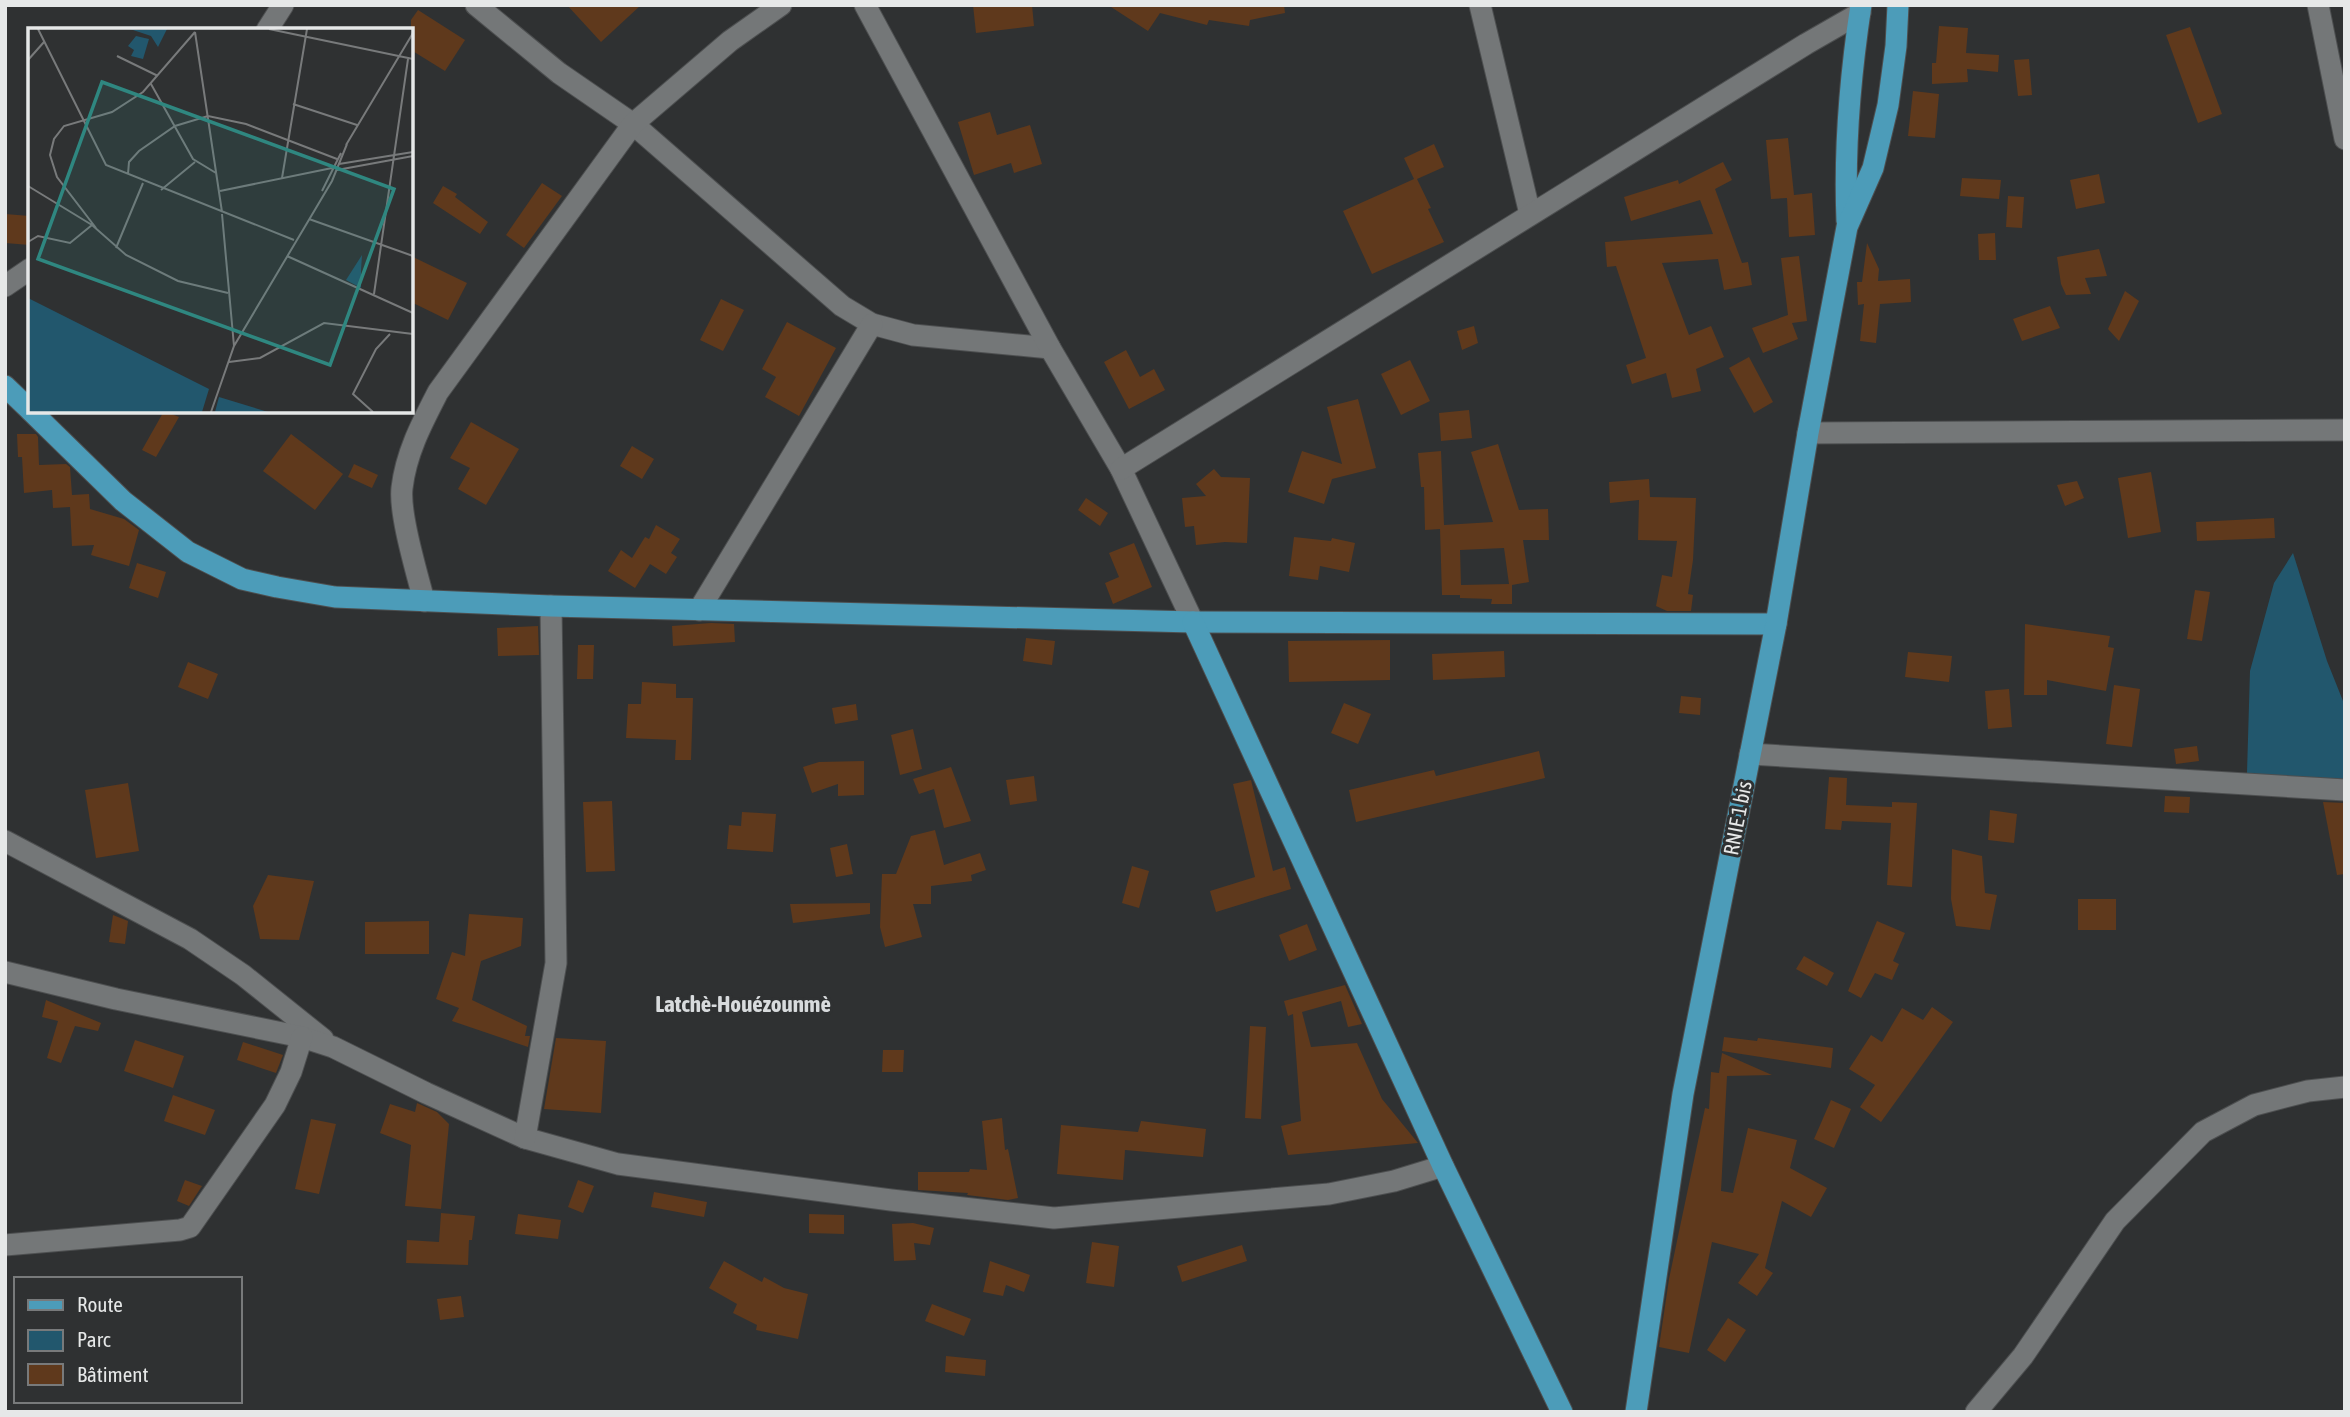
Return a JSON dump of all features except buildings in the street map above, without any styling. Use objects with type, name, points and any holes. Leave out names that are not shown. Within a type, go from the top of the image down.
[{"type":"main road","points":[[1847,227],[1873,168],[1882,137],[1902,8]]},
{"type":"main road","points":[[1847,227],[1846,158],[1860,9]]},
{"type":"main road","name":"RNIE 1 bis","points":[[1636,1412],[1683,1094],[1776,624],[1808,433],[1847,227]]},
{"type":"main road","points":[[5,386],[28,407]]},
{"type":"main road","points":[[34,413],[123,501],[188,552],[242,579],[335,597],[551,606],[1193,622],[1776,624]]},
{"type":"main road","points":[[1193,622],[1443,1166],[1562,1412]]},
{"type":"street","points":[[268,28],[283,5]]},
{"type":"street","points":[[476,5],[559,73],[633,124],[842,306],[872,324],[913,335],[1050,348]]},
{"type":"street","points":[[424,601],[401,491],[415,436],[438,392],[633,124],[730,41],[781,5]]},
{"type":"street","points":[[865,5],[1050,348],[1121,469],[1193,622]]},
{"type":"street","points":[[1480,5],[1530,214]]},
{"type":"street","points":[[2318,5],[2345,139]]},
{"type":"street","points":[[1121,469],[1860,9]]},
{"type":"street","points":[[5,286],[28,270]]},
{"type":"street","points":[[699,610],[872,324]]},
{"type":"street","points":[[1808,433],[2345,430]]},
{"type":"street","points":[[525,1138],[556,963],[551,606]]},
{"type":"street","points":[[1750,754],[2345,790]]},
{"type":"street","points":[[5,841],[190,939],[292,1012],[333,1047]]},
{"type":"street","points":[[5,972],[116,999],[302,1037],[333,1047],[426,1094],[525,1138],[618,1164],[891,1200],[1054,1218],[1329,1194],[1394,1181],[1443,1166]]},
{"type":"street","points":[[5,1245],[190,1227],[275,1105],[291,1072],[302,1037]]},
{"type":"street","points":[[1976,1412],[2023,1356],[2115,1221],[2203,1132],[2254,1105],[2308,1091],[2345,1087]]},
{"type":"green space","points":[[2293,553],[2327,661],[2345,706],[2345,786],[2247,773],[2250,671],[2274,583]]},
{"type":"district","name":"Latchè-Houézounmè","points":[[743,1004]]}]
